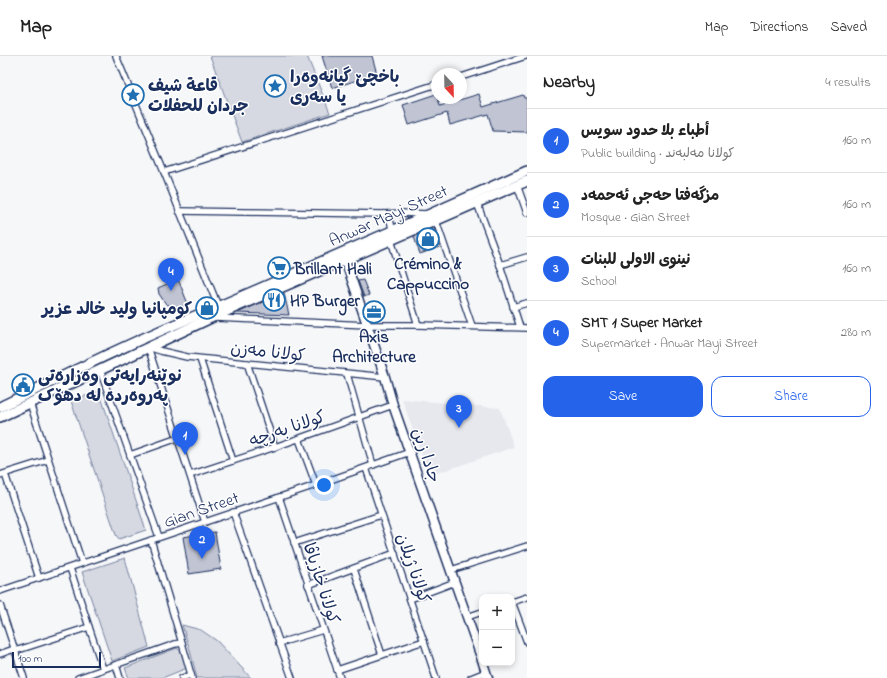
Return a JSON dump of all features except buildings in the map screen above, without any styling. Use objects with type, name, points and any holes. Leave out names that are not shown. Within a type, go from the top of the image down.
[{"type":"main road","name":"Anwar Mayi Street","points":[[0,417],[294,278],[433,217],[527,171]]},
{"type":"main road","name":"Anwar Mayi Street","points":[[433,217],[477,203],[527,181]]},
{"type":"main road","name":"Anwar Mayi Street","points":[[0,407],[96,360],[191,317],[345,260],[392,235]]},
{"type":"street","points":[[116,56],[218,306]]},
{"type":"street","points":[[467,75],[526,56]]},
{"type":"street","points":[[164,172],[431,86]]},
{"type":"street","points":[[517,185],[527,213]]},
{"type":"street","points":[[477,203],[500,266],[520,328]]},
{"type":"street","points":[[179,211],[384,214],[400,212],[433,217],[472,326]]},
{"type":"street","points":[[384,214],[391,222],[392,235],[418,325]]},
{"type":"street","points":[[500,266],[527,257]]},
{"type":"street","name":"جادا زین","points":[[345,260],[479,651]]},
{"type":"street","points":[[513,307],[527,303]]},
{"type":"street","points":[[213,317],[367,325],[527,328]]},
{"type":"street","points":[[148,347],[205,522]]},
{"type":"street","name":"کولانا مەزن","points":[[148,347],[174,355],[200,359],[386,377]]},
{"type":"street","points":[[200,359],[233,461]]},
{"type":"street","points":[[247,363],[275,447]]},
{"type":"street","points":[[100,370],[160,537]]},
{"type":"street","points":[[347,374],[374,465]]},
{"type":"street","points":[[30,403],[82,564]]},
{"type":"street","name":"کولانا بەرچە","points":[[190,475],[299,439],[394,405]]},
{"type":"street","points":[[130,455],[178,438]]},
{"type":"street","points":[[299,439],[316,485]]},
{"type":"street","name":"Gian Street","points":[[0,591],[410,452]]},
{"type":"street","points":[[39,578],[2,474],[48,460]]},
{"type":"street","name":"کولانا ژیلان","points":[[366,468],[436,678]]},
{"type":"street","name":"کولانا خازیاڤا","points":[[279,497],[340,678]]},
{"type":"street","points":[[233,512],[292,678]]},
{"type":"street","points":[[294,543],[381,515]]},
{"type":"street","points":[[151,540],[191,676],[182,678]]},
{"type":"street","points":[[451,570],[527,546]]},
{"type":"street","points":[[308,585],[395,553]]},
{"type":"street","points":[[70,568],[103,670]]},
{"type":"street","points":[[354,569],[382,655]]},
{"type":"street","points":[[410,599],[455,582]]},
{"type":"street","points":[[515,601],[527,597]]},
{"type":"street","points":[[0,606],[24,678]]},
{"type":"street","points":[[515,610],[527,642]]},
{"type":"street","points":[[467,617],[479,613]]},
{"type":"street","points":[[0,654],[88,627]]},
{"type":"street","points":[[279,643],[323,630]]},
{"type":"street","points":[[337,670],[424,641]]},
{"type":"street","points":[[78,678],[175,644],[182,643]]},
{"type":"street","points":[[116,665],[120,678]]},
{"type":"street","points":[[471,678],[487,675]]},
{"type":"shaded area","points":[[210,56],[307,56],[330,113],[242,142]]},
{"type":"shaded area","points":[[99,391],[146,530],[119,539],[116,535],[71,401]]},
{"type":"shaded area","points":[[402,399],[500,408],[514,447],[429,476]]},
{"type":"shaded area","points":[[125,558],[149,647],[112,661],[82,572]]},
{"type":"shaded area","points":[[182,625],[201,630],[217,641],[251,678],[197,678]]},
{"type":"shaded area","points":[[177,648],[181,652],[187,668],[162,678],[129,678],[125,668]]},
{"type":"place","name":"باخچێ گیانەوەرا یا سەری","points":[[275,86]]},
{"type":"place","name":"قاعة شيف جردان للحفلات","points":[[133,95]]},
{"type":"place","name":"Crémino & Cappuccino","points":[[428,239]]},
{"type":"place","name":"Brillant Hali","points":[[279,268]]},
{"type":"place","name":"SMT 1 Super Market","points":[[171,291]]},
{"type":"place","name":"HP Burger","points":[[274,300]]},
{"type":"place","name":"كومپانيا وليد خالد عزير","points":[[207,308]]},
{"type":"place","name":"Axis Architecture","points":[[374,312]]},
{"type":"place","name":"نوێنەرایەتی وەزارەتی پەروەردە لە دهۆک","points":[[23,385]]},
{"type":"place","name":"نينوى الاولى للبنات","points":[[459,428]]},
{"type":"place","name":"أطباء بلا حدود سويس","points":[[185,455]]},
{"type":"place","name":"مزگەفتا حەجی ئەحمەد","points":[[202,559]]}]
